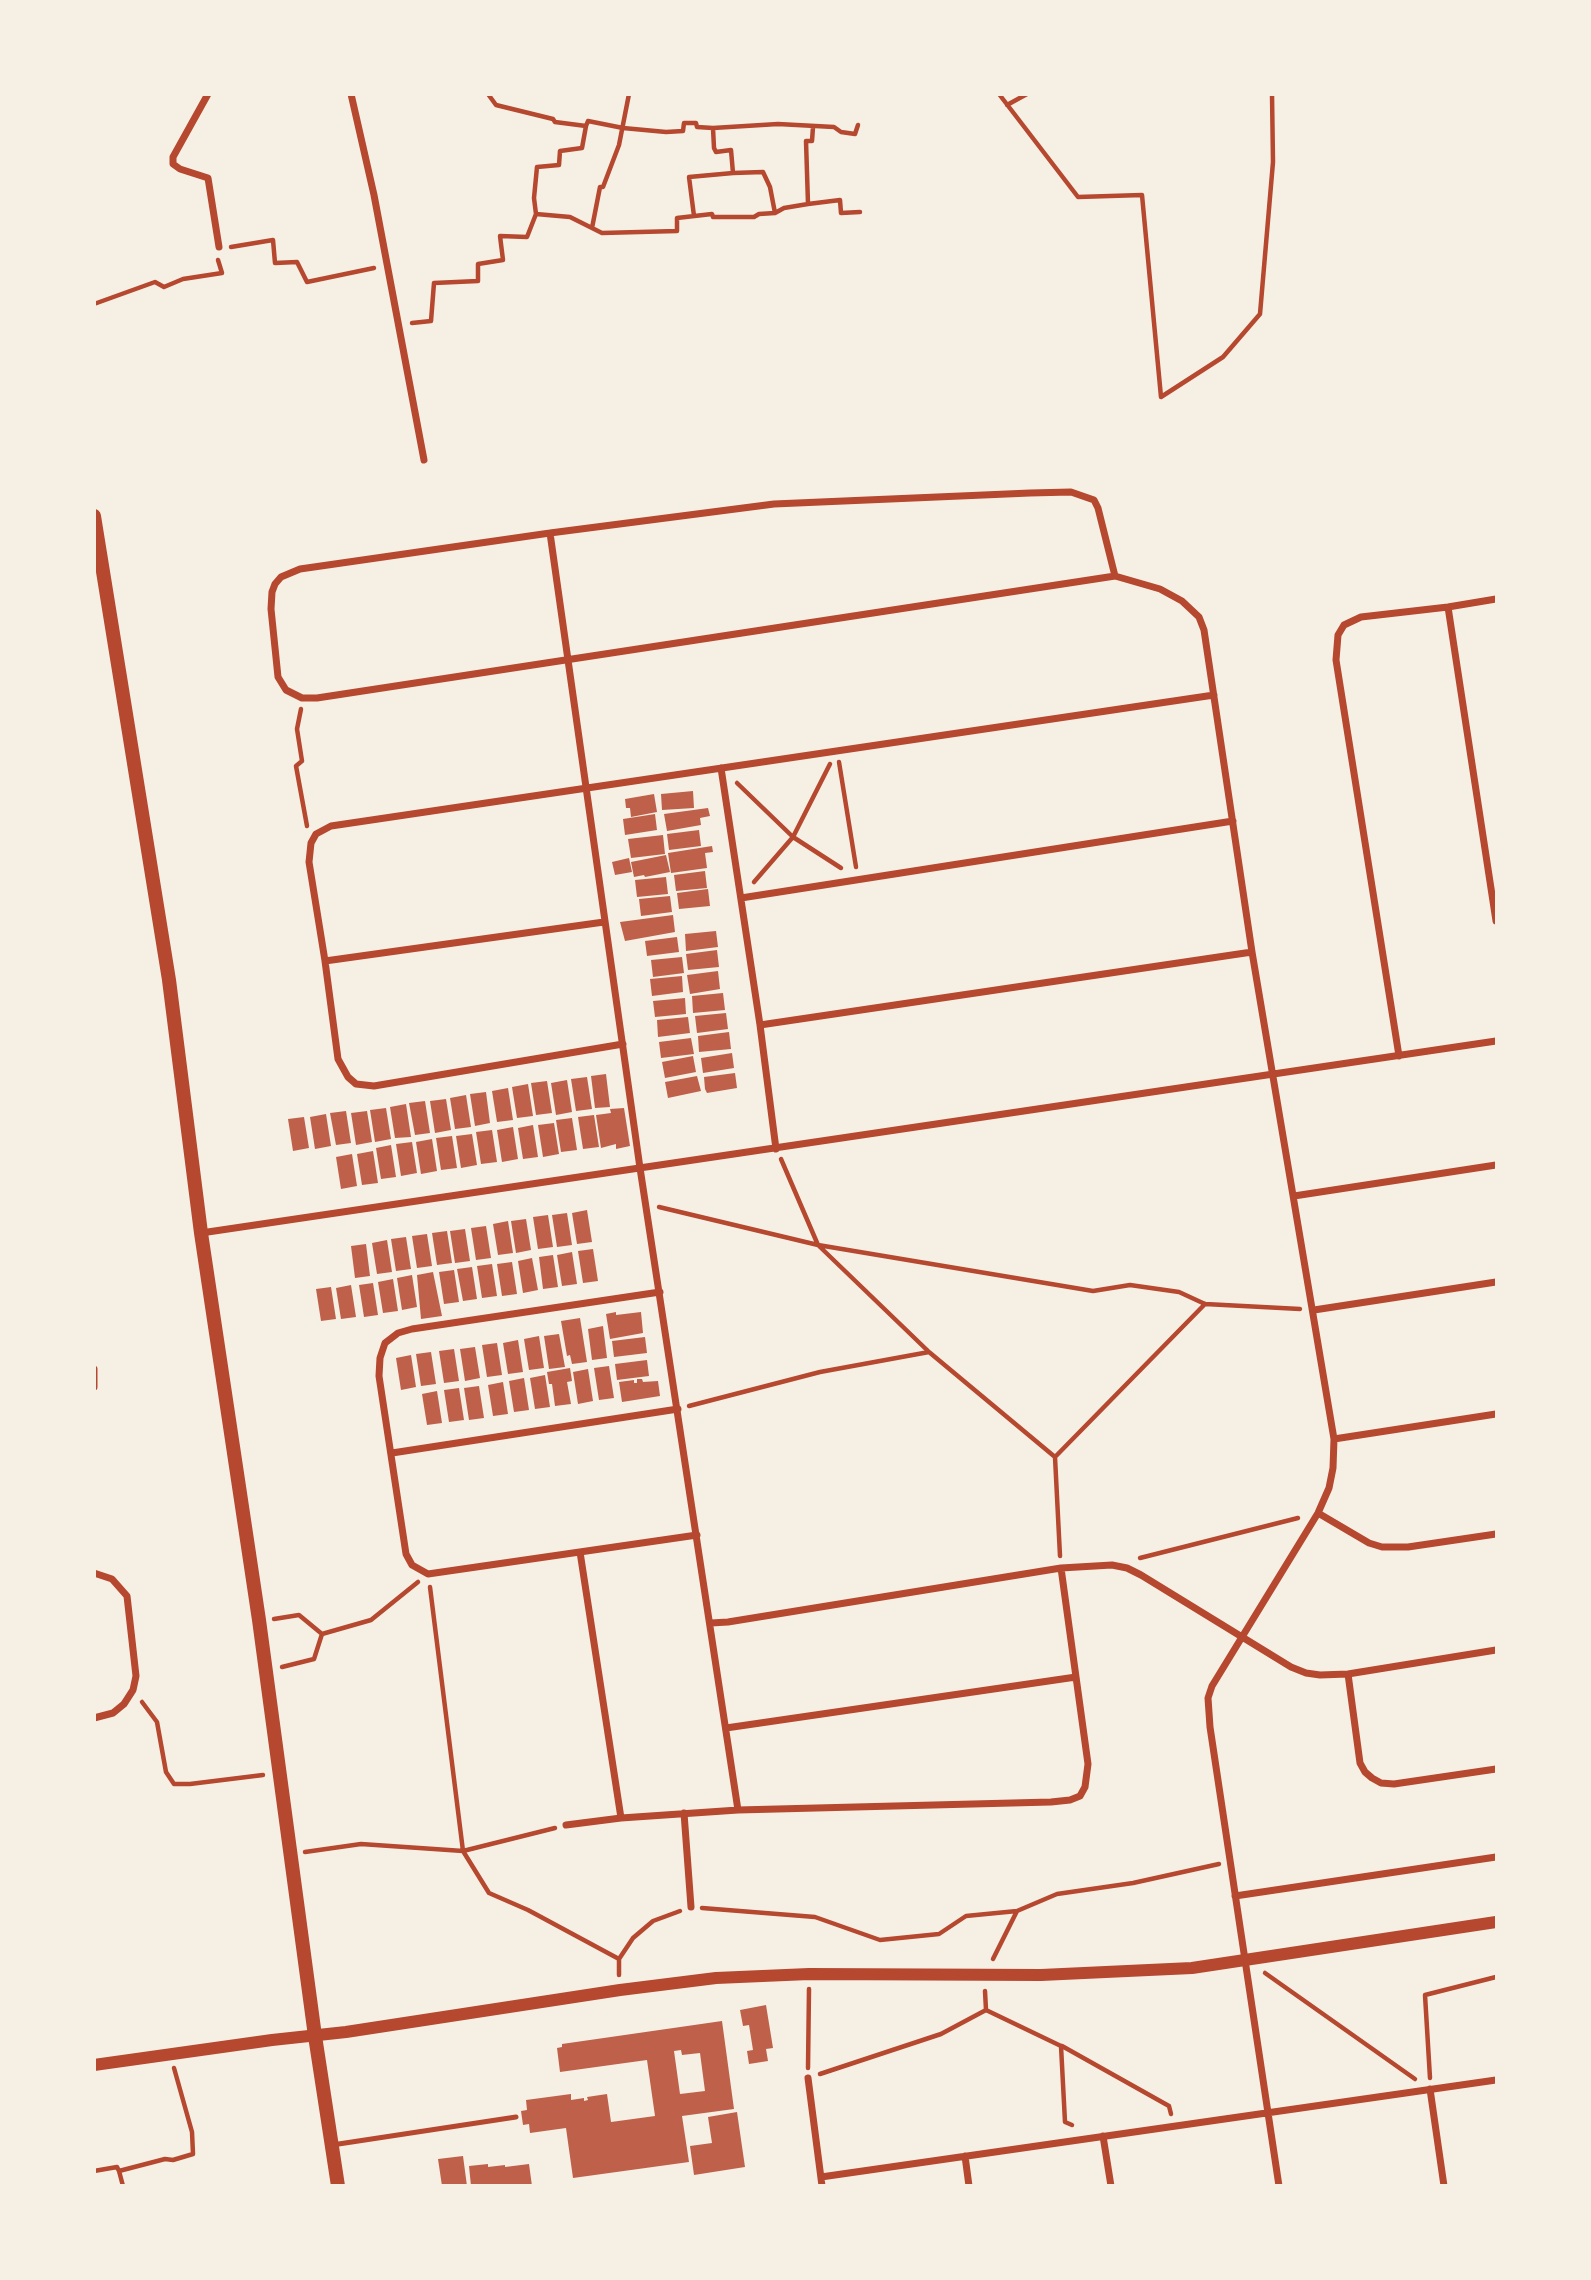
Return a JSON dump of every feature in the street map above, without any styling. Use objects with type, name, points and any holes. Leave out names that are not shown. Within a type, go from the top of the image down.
[{"type":"main road","points":[[94,516],[169,980],[201,1233],[259,1620],[338,2186]]},
{"type":"street","points":[[208,94],[173,157],[173,164],[208,178],[219,247]]},
{"type":"street","points":[[351,94],[388,266],[424,460]]},
{"type":"street","points":[[1115,576],[1094,500],[1072,492],[774,503],[300,569],[282,577],[272,592],[271,609],[278,677],[286,690],[302,698],[317,698],[1115,576],[1160,589],[1182,601],[1199,617],[1204,630],[1252,952],[1334,1439],[1329,1488],[1318,1513],[1212,1686],[1208,1709],[1279,2186]]},
{"type":"street","points":[[550,533],[640,1168],[738,1810]]},
{"type":"street","points":[[1399,1056],[1336,648],[1338,635],[1344,625],[1353,619],[1496,599]]},
{"type":"street","points":[[1448,607],[1496,921]]},
{"type":"street","points":[[623,1044],[374,1086],[356,1084],[348,1077],[338,1059],[309,862],[311,843],[316,834],[331,826],[1214,695]]},
{"type":"street","points":[[721,768],[776,1149]]},
{"type":"street","points":[[741,898],[1233,821]]},
{"type":"street","points":[[325,961],[604,922]]},
{"type":"street","points":[[760,1024],[1252,952]]},
{"type":"street","points":[[201,1233],[1496,1041]]},
{"type":"street","points":[[1294,1196],[1496,1165]]},
{"type":"street","points":[[1314,1310],[1496,1282]]},
{"type":"street","points":[[660,1292],[412,1329],[398,1333],[385,1343],[380,1357],[379,1376],[406,1554],[412,1565],[428,1574],[697,1535]]},
{"type":"street","points":[[94,1369],[94,1387]]},
{"type":"street","points":[[392,1453],[678,1409]]},
{"type":"street","points":[[1334,1439],[1496,1415]]},
{"type":"street","points":[[1318,1513],[1369,1543],[1382,1547],[1408,1547],[1496,1534]]},
{"type":"street","points":[[580,1552],[621,1818]]},
{"type":"street","points":[[711,1623],[1061,1569],[1112,1565],[1141,1575],[1242,1638],[1306,1673],[1348,1674],[1496,1650]]},
{"type":"street","points":[[566,1825],[684,1813],[1051,1802],[1080,1796],[1087,1777],[1088,1764],[1061,1569]]},
{"type":"street","points":[[94,1573],[112,1579],[127,1596],[136,1676],[133,1690],[124,1704],[113,1713],[94,1718]]},
{"type":"street","points":[[1348,1674],[1360,1763],[1364,1772],[1372,1778],[1381,1783],[1394,1784],[1496,1769]]},
{"type":"street","points":[[726,1728],[1076,1677]]},
{"type":"street","points":[[684,1813],[691,1907]]},
{"type":"street","points":[[1235,1896],[1496,1857]]},
{"type":"street","points":[[94,2065],[315,2036],[703,1979],[809,1974],[1041,1975],[1192,1968],[1496,1922]]},
{"type":"street","points":[[808,2078],[822,2181],[965,2156],[1496,2080]]},
{"type":"street","points":[[1430,2089],[1444,2186]]},
{"type":"street","points":[[1103,2136],[1111,2186]]},
{"type":"street","points":[[965,2156],[970,2186]]},
{"type":"lane","points":[[332,2145],[516,2117]]},
{"type":"path","points":[[488,94],[496,105],[553,119],[555,122],[586,126]]},
{"type":"path","points":[[592,228],[600,187],[603,187],[619,145],[629,94]]},
{"type":"path","points":[[999,94],[1078,197],[1142,195],[1161,397],[1223,356],[1260,314],[1273,162],[1272,94]]},
{"type":"path","points":[[1007,105],[1027,94]]},
{"type":"path","points":[[399,324],[431,321],[434,283],[478,281],[478,264],[503,260],[500,236],[527,237],[536,214],[534,198],[537,167],[559,164],[560,151],[582,148],[588,121],[623,128],[683,131],[684,123],[713,128],[778,124],[834,127],[841,132],[855,134],[858,125]]},
{"type":"path","points":[[808,204],[806,141],[812,141],[813,127]]},
{"type":"path","points":[[713,128],[716,152],[731,150],[733,173]]},
{"type":"path","points":[[694,216],[689,177],[733,173],[763,172],[770,187],[775,213]]},
{"type":"path","points":[[536,214],[570,217],[602,233],[677,231],[677,218],[712,214],[713,217],[743,218],[775,213],[785,208],[840,200],[841,213],[860,212]]},
{"type":"path","points":[[94,304],[155,282],[164,287],[183,279],[222,273],[217,257],[219,247],[273,240],[275,263],[297,262],[307,282],[388,266]]},
{"type":"path","points":[[302,698],[298,729],[302,761],[296,766],[311,843]]},
{"type":"path","points":[[741,898],[793,837],[837,751]]},
{"type":"path","points":[[837,751],[858,880]]},
{"type":"path","points":[[721,768],[793,837],[858,880]]},
{"type":"path","points":[[776,1149],[818,1245],[929,1352],[1055,1457],[1061,1569]]},
{"type":"path","points":[[646,1203],[818,1245],[1093,1291],[1130,1285],[1179,1292],[1205,1304],[1314,1310]]},
{"type":"path","points":[[1055,1457],[1205,1304]]},
{"type":"path","points":[[678,1409],[820,1372],[929,1352]]},
{"type":"path","points":[[1112,1565],[1318,1513]]},
{"type":"path","points":[[323,1634],[372,1620],[428,1574]]},
{"type":"path","points":[[428,1574],[463,1851],[489,1893],[528,1910],[619,1959],[633,1938],[653,1921],[691,1907],[815,1917],[880,1940],[939,1934],[965,1916],[1017,1912],[1057,1894],[1133,1883],[1230,1862]]},
{"type":"path","points":[[259,1620],[299,1615],[323,1634]]},
{"type":"path","points":[[266,1671],[314,1658],[323,1634]]},
{"type":"path","points":[[133,1690],[157,1722],[166,1772],[174,1784],[280,1773]]},
{"type":"path","points":[[291,1854],[361,1844],[463,1851],[566,1825]]},
{"type":"path","points":[[986,2010],[985,1975],[1017,1912]]},
{"type":"path","points":[[1245,1959],[1430,2089]]},
{"type":"path","points":[[809,1974],[808,2078],[941,2034],[986,2010]]},
{"type":"path","points":[[1430,2089],[1425,1995],[1496,1977]]},
{"type":"path","points":[[986,2010],[1061,2046],[1169,2106],[1174,2126]]},
{"type":"path","points":[[1061,2046],[1065,2122],[1103,2136]]},
{"type":"path","points":[[119,2171],[193,2154],[192,2133],[171,2054]]},
{"type":"path","points":[[94,2171],[117,2167],[123,2186]]},
{"type":"building","points":[[693,791],[694,808],[662,810],[661,794]]},
{"type":"building","points":[[654,794],[657,812],[631,817],[625,799]]},
{"type":"building","points":[[708,808],[710,816],[700,818],[701,825],[667,831],[664,814]]},
{"type":"building","points":[[655,814],[657,830],[625,835],[623,819]]},
{"type":"building","points":[[699,830],[701,846],[669,850],[667,834]]},
{"type":"building","points":[[663,835],[665,854],[631,858],[628,839]]},
{"type":"building","points":[[712,846],[713,852],[705,853],[707,868],[671,873],[668,853]]},
{"type":"building","points":[[666,855],[670,872],[634,877],[631,862]]},
{"type":"building","points":[[629,858],[632,872],[615,875],[612,862]]},
{"type":"building","points":[[705,871],[707,888],[676,891],[674,875]]},
{"type":"building","points":[[666,877],[668,894],[637,897],[635,880]]},
{"type":"building","points":[[708,889],[710,906],[679,909],[677,893]]},
{"type":"building","points":[[670,896],[672,912],[641,916],[639,899]]},
{"type":"building","points":[[673,915],[675,932],[625,941],[620,922]]},
{"type":"building","points":[[716,931],[718,947],[686,951],[685,934]]},
{"type":"building","points":[[677,937],[679,952],[647,956],[645,941]]},
{"type":"building","points":[[717,950],[719,967],[688,970],[686,954]]},
{"type":"building","points":[[682,957],[684,973],[653,977],[651,960]]},
{"type":"building","points":[[718,971],[720,989],[690,994],[687,975]]},
{"type":"building","points":[[682,976],[683,992],[652,996],[650,979]]},
{"type":"building","points":[[723,993],[725,1010],[693,1013],[692,996]]},
{"type":"building","points":[[685,998],[686,1014],[655,1017],[653,1001]]},
{"type":"building","points":[[726,1013],[728,1029],[697,1033],[695,1016]]},
{"type":"building","points":[[688,1017],[690,1033],[658,1037],[657,1020]]},
{"type":"building","points":[[729,1032],[731,1049],[699,1052],[698,1036]]},
{"type":"building","points":[[691,1038],[694,1054],[661,1058],[659,1042]]},
{"type":"building","points":[[732,1053],[734,1068],[703,1073],[701,1058]]},
{"type":"building","points":[[693,1056],[696,1072],[665,1078],[662,1062]]},
{"type":"building","points":[[735,1073],[737,1088],[707,1093],[704,1077]]},
{"type":"building","points":[[606,1074],[610,1107],[595,1108],[591,1076]]},
{"type":"building","points":[[697,1076],[701,1091],[668,1098],[665,1082]]},
{"type":"building","points":[[587,1077],[592,1109],[576,1111],[571,1079]]},
{"type":"building","points":[[567,1080],[572,1112],[556,1115],[551,1083]]},
{"type":"building","points":[[547,1081],[552,1113],[536,1115],[531,1083]]},
{"type":"building","points":[[528,1084],[533,1116],[517,1118],[512,1087]]},
{"type":"building","points":[[508,1088],[513,1120],[497,1122],[492,1091]]},
{"type":"building","points":[[486,1092],[490,1123],[475,1126],[470,1094]]},
{"type":"building","points":[[466,1095],[471,1127],[455,1129],[450,1098]]},
{"type":"building","points":[[446,1099],[451,1130],[435,1133],[430,1101]]},
{"type":"building","points":[[425,1101],[430,1133],[415,1135],[409,1103]]},
{"type":"building","points":[[406,1104],[411,1137],[395,1138],[390,1107]]},
{"type":"building","points":[[386,1108],[391,1139],[375,1142],[370,1110]]},
{"type":"building","points":[[624,1108],[630,1146],[616,1149],[616,1144],[601,1148],[596,1115],[611,1113],[610,1109]]},
{"type":"building","points":[[346,1111],[351,1143],[336,1145],[330,1113]]},
{"type":"building","points":[[367,1111],[372,1142],[356,1145],[351,1113]]},
{"type":"building","points":[[326,1114],[331,1146],[315,1149],[310,1117]]},
{"type":"building","points":[[594,1115],[599,1147],[583,1149],[578,1117]]},
{"type":"building","points":[[304,1117],[309,1148],[293,1151],[288,1119]]},
{"type":"building","points":[[572,1118],[577,1150],[561,1152],[556,1120]]},
{"type":"building","points":[[554,1123],[559,1154],[543,1157],[538,1125]]},
{"type":"building","points":[[533,1125],[538,1157],[523,1159],[518,1128]]},
{"type":"building","points":[[513,1127],[518,1159],[502,1162],[497,1130]]},
{"type":"building","points":[[492,1130],[497,1162],[481,1164],[476,1132]]},
{"type":"building","points":[[472,1134],[477,1165],[461,1168],[456,1136]]},
{"type":"building","points":[[452,1136],[457,1168],[441,1170],[436,1138]]},
{"type":"building","points":[[432,1139],[437,1171],[421,1174],[416,1142]]},
{"type":"building","points":[[412,1142],[417,1173],[401,1176],[396,1144]]},
{"type":"building","points":[[391,1145],[396,1177],[381,1179],[376,1148]]},
{"type":"building","points":[[373,1151],[378,1183],[362,1185],[357,1154]]},
{"type":"building","points":[[352,1154],[357,1186],[341,1189],[336,1157]]},
{"type":"building","points":[[587,1210],[592,1242],[577,1244],[572,1213]]},
{"type":"building","points":[[567,1213],[572,1245],[557,1247],[552,1215]]},
{"type":"building","points":[[548,1215],[553,1247],[538,1249],[533,1217]]},
{"type":"building","points":[[526,1219],[531,1250],[516,1253],[511,1221]]},
{"type":"building","points":[[508,1221],[513,1253],[498,1255],[493,1224]]},
{"type":"building","points":[[486,1226],[491,1258],[476,1260],[471,1228]]},
{"type":"building","points":[[465,1229],[470,1261],[455,1263],[450,1231]]},
{"type":"building","points":[[447,1231],[452,1263],[437,1265],[432,1233]]},
{"type":"building","points":[[427,1234],[432,1266],[417,1268],[412,1236]]},
{"type":"building","points":[[406,1237],[411,1269],[396,1271],[391,1239]]},
{"type":"building","points":[[387,1240],[392,1272],[377,1274],[372,1243]]},
{"type":"building","points":[[366,1244],[370,1276],[355,1278],[351,1246]]},
{"type":"building","points":[[593,1249],[598,1281],[583,1283],[578,1251]]},
{"type":"building","points":[[572,1252],[577,1284],[562,1286],[557,1255]]},
{"type":"building","points":[[553,1255],[558,1287],[543,1289],[539,1257]]},
{"type":"building","points":[[532,1258],[538,1290],[523,1293],[518,1261]]},
{"type":"building","points":[[512,1262],[517,1294],[502,1296],[497,1264]]},
{"type":"building","points":[[492,1264],[497,1296],[482,1298],[477,1266]]},
{"type":"building","points":[[472,1267],[477,1299],[463,1301],[457,1269]]},
{"type":"building","points":[[454,1270],[459,1302],[444,1304],[439,1272]]},
{"type":"building","points":[[433,1272],[442,1316],[421,1319],[417,1275]]},
{"type":"building","points":[[412,1275],[417,1307],[402,1310],[397,1278]]},
{"type":"building","points":[[393,1279],[398,1311],[383,1313],[378,1282]]},
{"type":"building","points":[[373,1283],[378,1315],[364,1317],[359,1285]]},
{"type":"building","points":[[351,1285],[356,1317],[341,1319],[336,1288]]},
{"type":"building","points":[[331,1287],[336,1319],[321,1321],[316,1289]]},
{"type":"building","points":[[616,1312],[616,1315],[641,1312],[643,1333],[610,1339],[606,1314]]},
{"type":"building","points":[[580,1318],[587,1362],[572,1364],[570,1355],[567,1356],[561,1321]]},
{"type":"building","points":[[603,1326],[607,1358],[592,1360],[588,1329]]},
{"type":"building","points":[[559,1334],[565,1367],[549,1369],[544,1336]]},
{"type":"building","points":[[539,1336],[544,1368],[529,1370],[524,1339]]},
{"type":"building","points":[[645,1337],[647,1353],[614,1357],[612,1341]]},
{"type":"building","points":[[518,1340],[523,1372],[508,1374],[503,1343]]},
{"type":"building","points":[[497,1343],[502,1375],[487,1377],[482,1345]]},
{"type":"building","points":[[475,1347],[480,1378],[465,1381],[460,1349]]},
{"type":"building","points":[[454,1349],[459,1381],[444,1383],[439,1351]]},
{"type":"building","points":[[431,1352],[436,1384],[421,1386],[416,1354]]},
{"type":"building","points":[[411,1355],[416,1387],[401,1390],[396,1358]]},
{"type":"building","points":[[647,1360],[649,1376],[617,1380],[615,1364]]},
{"type":"building","points":[[609,1366],[614,1398],[599,1400],[594,1368]]},
{"type":"building","points":[[570,1368],[572,1381],[567,1382],[571,1404],[555,1406],[552,1384],[549,1384],[547,1372]]},
{"type":"building","points":[[588,1369],[593,1401],[578,1404],[573,1372]]},
{"type":"building","points":[[545,1375],[550,1407],[535,1409],[530,1378]]},
{"type":"building","points":[[524,1378],[529,1410],[514,1412],[509,1381]]},
{"type":"building","points":[[637,1379],[642,1379],[643,1382],[658,1381],[660,1396],[622,1402],[619,1382],[634,1380],[634,1383],[637,1383]]},
{"type":"building","points":[[503,1382],[508,1414],[493,1416],[488,1385]]},
{"type":"building","points":[[479,1386],[484,1418],[469,1420],[464,1388]]},
{"type":"building","points":[[459,1388],[464,1420],[449,1422],[444,1390]]},
{"type":"building","points":[[437,1391],[442,1423],[427,1425],[422,1394]]},
{"type":"building","points":[[766,2005],[773,2048],[766,2049],[768,2061],[749,2064],[747,2051],[753,2050],[749,2025],[743,2026],[740,2010]]},
{"type":"building","points":[[722,2021],[734,2109],[682,2116],[689,2162],[573,2178],[566,2128],[530,2133],[529,2124],[523,2125],[521,2111],[527,2110],[526,2100],[571,2094],[571,2100],[584,2098],[584,2101],[588,2100],[587,2097],[607,2094],[611,2122],[655,2116],[647,2060],[560,2072],[557,2048],[562,2047],[562,2044]],"holes":[[[681,2050],[682,2055],[700,2053],[705,2091],[680,2094],[674,2051]]]},
{"type":"building","points":[[737,2112],[745,2167],[694,2175],[690,2146],[712,2143],[708,2117]]},
{"type":"building","points":[[463,2156],[467,2186],[442,2186],[438,2159]]},
{"type":"building","points":[[488,2164],[488,2167],[505,2167],[529,2164],[532,2186],[471,2186],[469,2166]]}]
